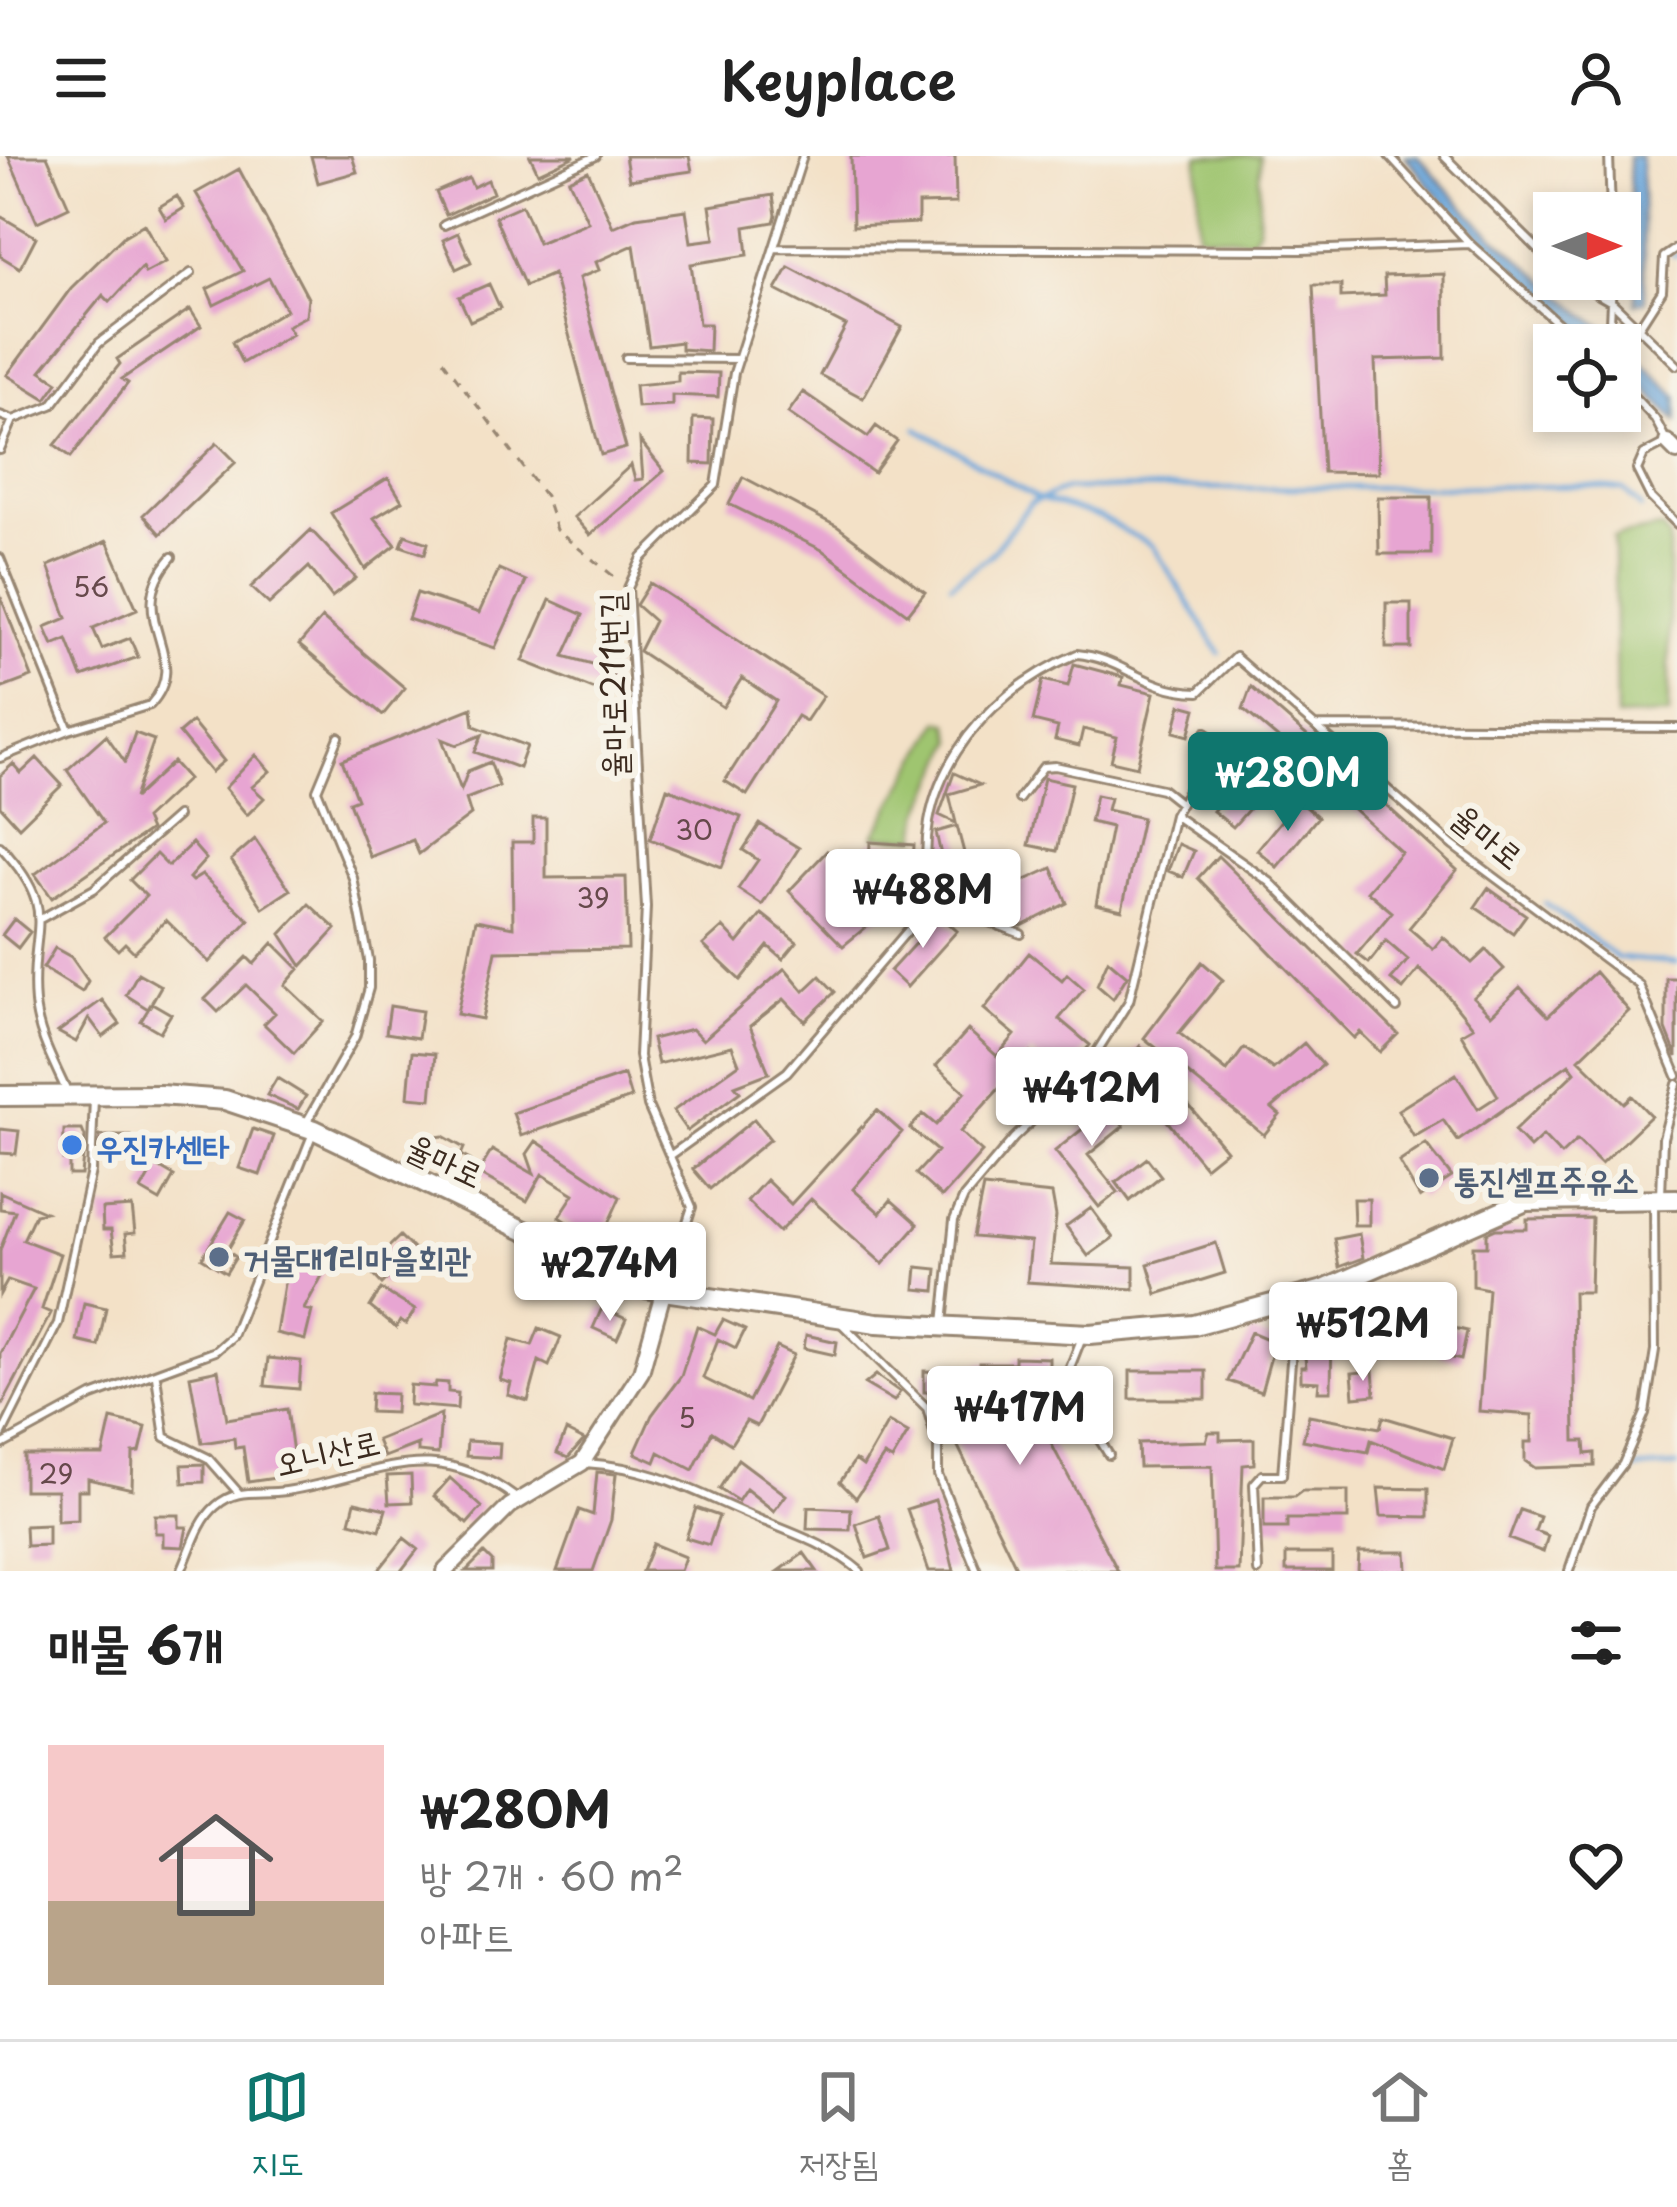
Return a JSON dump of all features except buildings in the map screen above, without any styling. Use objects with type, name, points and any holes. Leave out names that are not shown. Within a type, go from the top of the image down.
[{"type":"street","name":"율마로","points":[[0,1096],[225,1100],[310,1128],[602,1270],[663,1293],[838,1319],[943,1327],[1084,1334],[1194,1325],[1282,1305],[1373,1270],[1512,1205],[1550,1199],[1664,1199]]},
{"type":"street","points":[[445,1571],[518,1500],[581,1462],[641,1372],[663,1293]]},
{"type":"lane","points":[[444,225],[596,156]]},
{"type":"lane","name":"율마로211번길","points":[[663,1293],[692,1218],[689,1194],[648,1106],[639,1056],[646,907],[628,588],[642,558],[716,485],[739,358],[803,156]]},
{"type":"lane","points":[[1389,156],[1470,244],[1559,324]]},
{"type":"lane","points":[[1444,156],[1533,244]]},
{"type":"lane","points":[[1609,156],[1610,192]]},
{"type":"lane","points":[[774,248],[1301,250],[1470,244]]},
{"type":"lane","points":[[1641,324],[1662,292],[1667,251],[1677,248]]},
{"type":"lane","points":[[0,416],[13,420],[52,405],[99,343],[191,273]]},
{"type":"lane","points":[[1602,300],[1635,324]]},
{"type":"lane","points":[[1611,324],[1612,300]]},
{"type":"lane","points":[[1641,329],[1677,365]]},
{"type":"lane","points":[[626,358],[739,358]]},
{"type":"lane","points":[[1641,404],[1672,447],[1644,454],[1637,470],[1651,499],[1677,524]]},
{"type":"lane","points":[[0,450],[13,420]]},
{"type":"lane","points":[[0,758],[150,705],[157,698],[165,667],[148,602],[158,573],[172,556]]},
{"type":"lane","points":[[0,558],[69,730]]},
{"type":"lane","name":"율마로","points":[[933,901],[928,814],[967,734],[988,709],[1070,656],[1095,658],[1150,685],[1199,692],[1234,657],[1453,846],[1639,985],[1677,1080],[1663,1138],[1664,1199]]},
{"type":"lane","points":[[1315,726],[1677,728]]},
{"type":"lane","points":[[943,1327],[954,1220],[964,1197],[1014,1138],[1084,1072],[1129,1001],[1174,815],[1206,732]]},
{"type":"lane","points":[[0,1442],[92,1396],[215,1352],[232,1336],[310,1128],[355,1037],[369,988],[369,960],[353,878],[317,790],[339,737]]},
{"type":"lane","points":[[1018,799],[1043,767],[1055,766],[1162,789],[1181,804]]},
{"type":"lane","points":[[42,918],[94,889],[177,815]]},
{"type":"lane","points":[[1174,815],[1270,883],[1397,1008]]},
{"type":"lane","points":[[0,846],[31,884],[42,918],[35,1008],[68,1095]]},
{"type":"lane","points":[[671,1156],[787,1072],[933,901],[1021,934]]},
{"type":"lane","points":[[0,1442],[58,1323],[91,1171],[94,1095]]},
{"type":"lane","points":[[1569,1571],[1592,1506],[1629,1452],[1645,1413],[1664,1199]]},
{"type":"lane","points":[[1258,1571],[1254,1484],[1262,1475],[1282,1475],[1292,1373],[1282,1305]]},
{"type":"lane","points":[[838,1319],[927,1408],[938,1446],[938,1475],[977,1571]]},
{"type":"lane","points":[[1084,1334],[1064,1383],[1108,1455]]},
{"type":"lane","points":[[156,1376],[165,1437],[208,1458],[238,1492]]},
{"type":"lane","name":"오니산로","points":[[181,1571],[205,1517],[238,1492],[285,1491],[421,1461],[472,1471],[518,1500]]},
{"type":"lane","points":[[581,1462],[674,1478],[812,1541],[860,1571]]},
{"type":"path","points":[[443,360],[545,496],[556,530],[628,588]]},
{"type":"green space","points":[[1198,156],[1260,156],[1258,229],[1251,239],[1198,234]]},
{"type":"green space","points":[[1661,528],[1669,538],[1669,715],[1616,717],[1614,537]]},
{"type":"green space","points":[[940,721],[949,723],[954,741],[921,813],[918,838],[874,836]]},
{"type":"water","points":[[1405,156],[1417,156],[1481,225],[1533,270],[1533,284],[1446,205]]},
{"type":"water","points":[[1628,156],[1641,156],[1645,301],[1636,304],[1641,300],[1641,192],[1630,192]]},
{"type":"water","points":[[1550,300],[1568,300],[1599,324],[1577,324]]},
{"type":"water","points":[[1641,360],[1677,396],[1677,421],[1641,384]]},
{"type":"waterway","points":[[917,428],[1037,498],[1101,518],[1153,546],[1220,653]]},
{"type":"waterway","points":[[951,584],[989,556],[1031,503],[1066,489],[1588,486],[1624,490],[1641,508]]},
{"type":"waterway","points":[[1545,903],[1617,958],[1677,963]]},
{"type":"waterway","points":[[1606,1501],[1635,1469],[1677,1466]]},
{"type":"place","name":"우진카센타","points":[[72,1145]]},
{"type":"place","name":"통진셀프주유소","points":[[1429,1178]]},
{"type":"place","name":"거물대1리마을회관","points":[[219,1257]]}]
